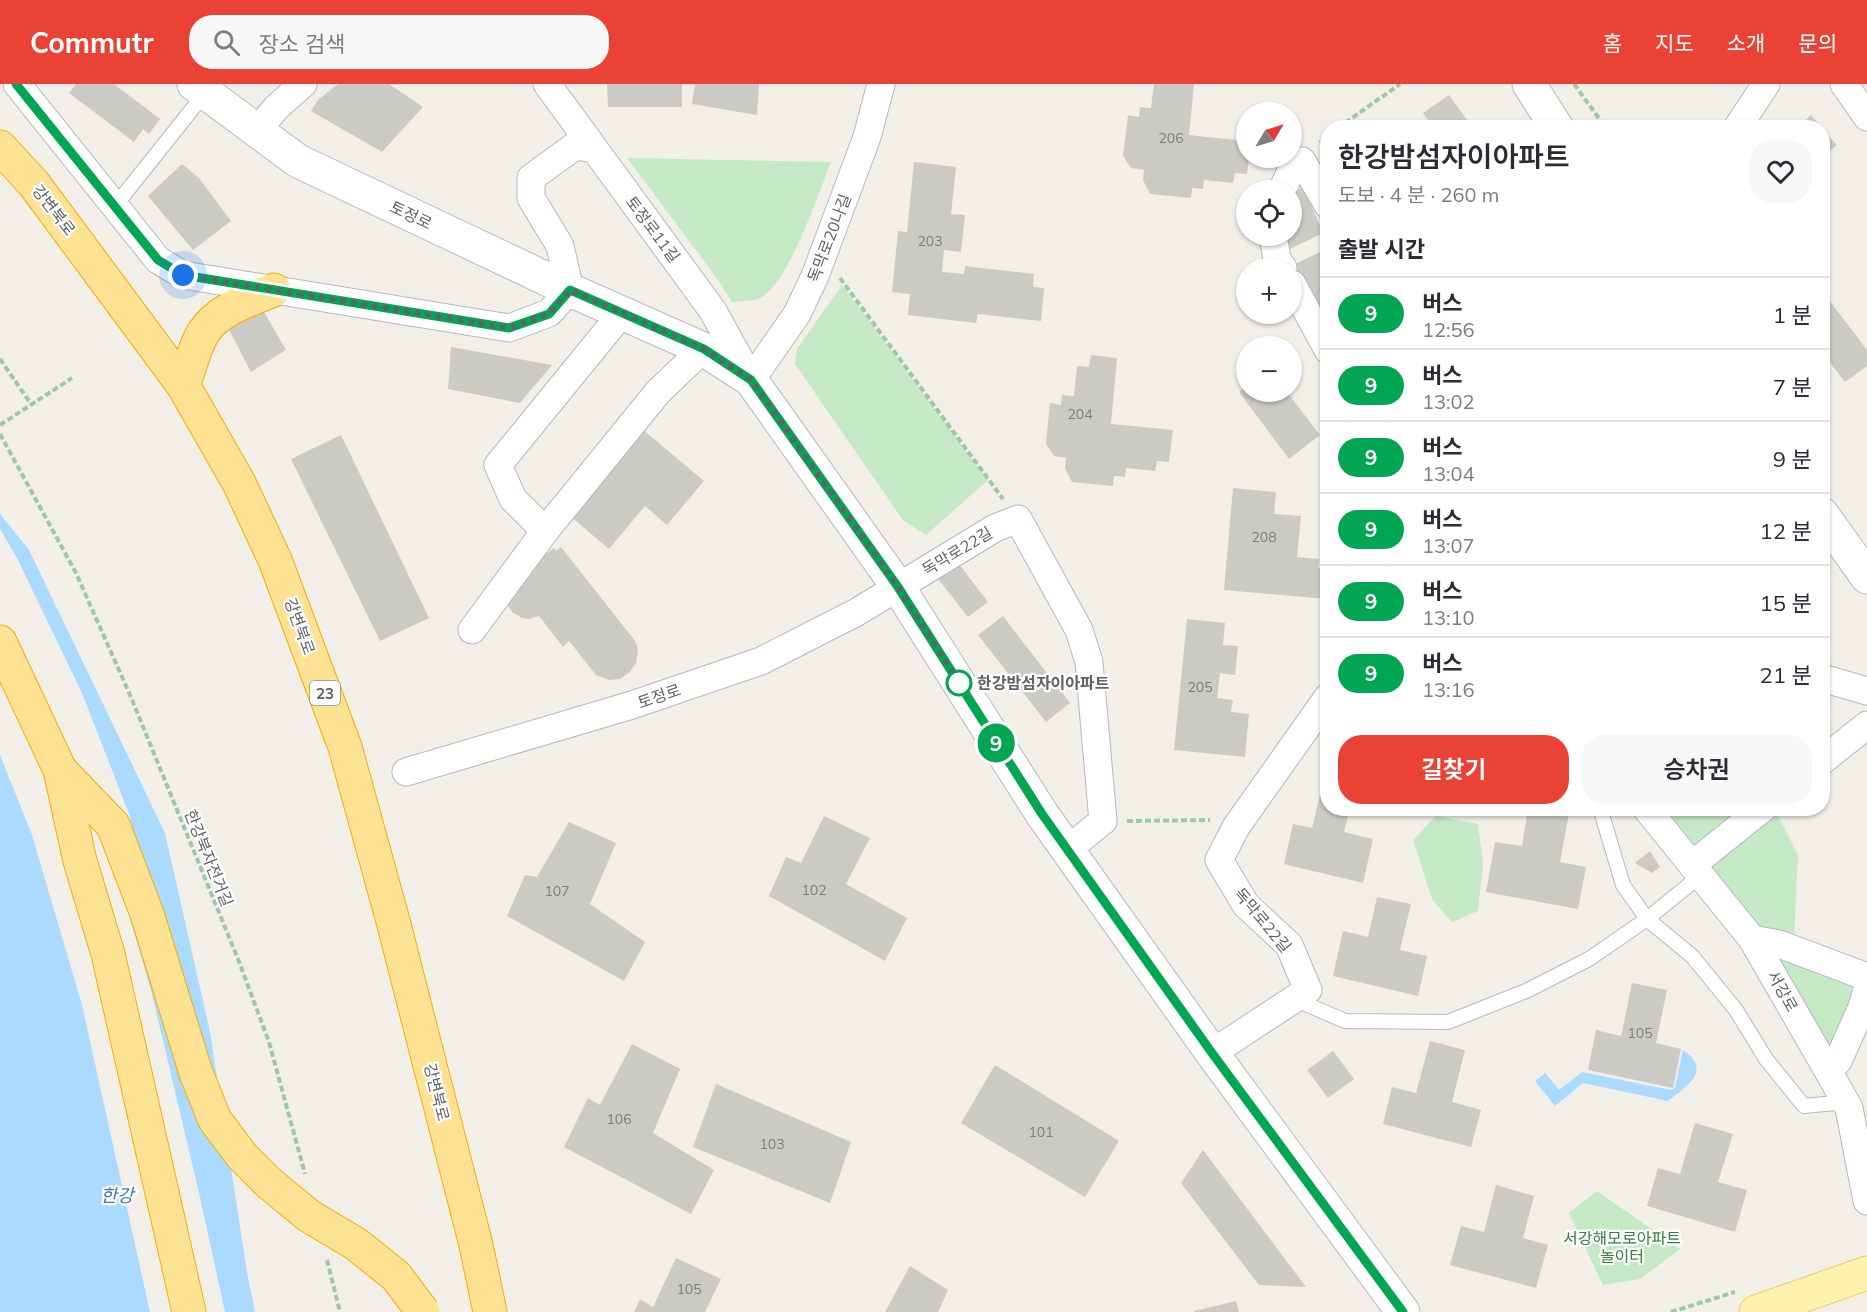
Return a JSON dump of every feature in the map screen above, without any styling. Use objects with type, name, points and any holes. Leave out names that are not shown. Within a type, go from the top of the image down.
[{"type":"highway","name":"강변북로","points":[[0,147],[34,184],[183,385],[239,483],[275,560],[345,747],[393,921],[476,1245],[490,1312]]},
{"type":"highway","points":[[183,385],[203,333],[212,322],[236,305],[274,290]]},
{"type":"highway","points":[[0,642],[60,770],[80,861],[108,954],[189,1312]]},
{"type":"highway","points":[[60,770],[113,825],[147,914],[189,1052],[215,1120],[242,1156],[269,1183],[309,1216],[356,1244],[396,1276],[423,1312]]},
{"type":"highway","points":[[476,1245],[507,1312]]},
{"type":"main road","points":[[1528,84],[1552,120]]},
{"type":"main road","name":"토정로","points":[[200,88],[298,161],[570,290],[704,349],[751,380],[898,587],[1067,850],[1212,1053],[1403,1312]]},
{"type":"main road","points":[[1830,525],[1867,577]]},
{"type":"main road","points":[[1756,1312],[1867,1273]]},
{"type":"street","points":[[16,84],[158,260],[183,275],[509,328],[549,314],[570,290],[560,246],[531,198],[531,178],[575,146],[594,149]]},
{"type":"street","points":[[257,130],[277,107],[303,84]]},
{"type":"street","name":"토정로11길","points":[[547,84],[713,311],[751,380]]},
{"type":"street","name":"독막로20나길","points":[[751,380],[797,314],[823,254],[867,137],[881,84]]},
{"type":"street","points":[[1742,120],[1766,84]]},
{"type":"street","points":[[1844,84],[1867,117]]},
{"type":"street","points":[[1287,180],[1290,173],[1302,161],[1320,191]]},
{"type":"street","points":[[1302,302],[1320,335]]},
{"type":"street","points":[[545,531],[513,499],[498,465],[622,313]]},
{"type":"street","points":[[472,630],[545,531],[658,392],[704,349]]},
{"type":"street","points":[[1018,519],[1079,630],[1089,662],[1103,821],[1067,850]]},
{"type":"street","name":"독막로22길","points":[[898,587],[995,528],[1018,519]]},
{"type":"street","name":"토정로","points":[[406,772],[632,705],[761,661],[857,612],[898,587]]},
{"type":"street","points":[[1830,680],[1867,691]]},
{"type":"street","name":"독막로22길","points":[[1294,999],[1308,990],[1289,945],[1246,904],[1219,860],[1236,827],[1320,708]]},
{"type":"street","points":[[1830,755],[1867,725]]},
{"type":"street","name":"서강로","points":[[1652,816],[1752,939],[1850,1108],[1867,1201]]},
{"type":"street","points":[[1696,871],[1754,816]]},
{"type":"street","points":[[1752,939],[1779,944],[1867,976]]},
{"type":"street","points":[[1827,1069],[1838,1060],[1862,1007],[1867,990]]},
{"type":"street","points":[[1212,1053],[1294,999]]},
{"type":"lane","points":[[115,206],[200,88]]},
{"type":"lane","points":[[1602,816],[1623,885],[1647,919],[1692,956],[1736,1010],[1766,1059],[1804,1106],[1845,1102]]},
{"type":"lane","points":[[1294,999],[1345,1021],[1448,1022],[1526,991],[1589,959],[1647,919],[1696,871]]},
{"type":"path","points":[[1349,120],[1400,84]]},
{"type":"path","points":[[1574,84],[1600,120]]},
{"type":"path","points":[[823,254],[1018,519]]},
{"type":"path","points":[[0,359],[31,404]]},
{"type":"path","points":[[0,425],[72,378]]},
{"type":"path","name":"한강북자전거길","points":[[0,434],[76,573],[160,767],[269,1042],[307,1183]]},
{"type":"path","points":[[1103,821],[1210,820],[1236,827]]},
{"type":"path","points":[[325,1251],[340,1312]]},
{"type":"green space","points":[[627,158],[831,162],[802,236],[771,290],[760,298],[732,302],[716,277]]},
{"type":"green space","points":[[842,285],[988,480],[926,535],[903,520],[795,364],[797,349]]},
{"type":"green space","points":[[1436,816],[1478,824],[1483,865],[1478,911],[1452,922],[1432,899],[1413,840]]},
{"type":"green space","points":[[1664,816],[1739,816],[1692,852]]},
{"type":"green space","points":[[1767,816],[1778,816],[1798,855],[1794,938],[1758,933],[1703,866]]},
{"type":"green space","points":[[1763,946],[1863,981],[1830,1061]]},
{"type":"green space","name":"서강해모로아파트 놀이터","points":[[1597,1191],[1680,1249],[1640,1279],[1603,1285],[1569,1213]]},
{"type":"water","name":"한강","points":[[0,514],[29,550],[165,833],[210,1032],[255,1312],[0,1312]]},
{"type":"water","points":[[1683,1050],[1696,1065],[1694,1078],[1668,1101],[1583,1083],[1555,1106],[1535,1081],[1545,1073],[1559,1090],[1582,1072],[1671,1090],[1675,1088]]},
{"type":"pier","points":[[0,529],[17,558],[82,693],[131,819],[104,828],[152,994],[225,1312],[150,1312],[82,1005],[32,835],[0,755]]},
{"type":"building","points":[[76,84],[114,84],[160,119],[149,134],[143,129],[134,142],[69,93]]},
{"type":"building","points":[[338,84],[389,84],[423,107],[382,152],[311,111],[318,100]]},
{"type":"building","points":[[607,84],[682,84],[682,107],[608,107]]},
{"type":"building","points":[[695,84],[759,84],[757,115],[692,104]]},
{"type":"building","points":[[1154,84],[1194,84],[1189,135],[1236,140],[1236,168],[1248,168],[1247,174],[1235,173],[1233,183],[1204,180],[1203,189],[1192,188],[1191,198],[1150,194],[1143,180],[1144,170],[1131,168],[1123,156],[1128,115],[1139,117],[1140,107],[1151,108]]},
{"type":"building","points":[[1449,95],[1467,120],[1428,120],[1423,113]]},
{"type":"building","points":[[1811,115],[1815,120],[1806,120]]},
{"type":"building","points":[[1830,138],[1837,145],[1830,151]]},
{"type":"building","points":[[914,162],[956,167],[951,214],[965,215],[961,252],[944,250],[942,272],[964,274],[965,266],[1034,274],[1033,287],[1044,288],[1041,321],[978,314],[976,323],[908,315],[910,294],[892,292],[898,231],[907,232]]},
{"type":"building","points":[[182,164],[199,178],[231,221],[193,250],[148,196]]},
{"type":"building","points":[[1303,186],[1320,226],[1320,234],[1302,243]]},
{"type":"building","points":[[1320,252],[1320,323],[1302,288],[1302,261]]},
{"type":"building","points":[[256,298],[286,350],[251,372],[223,318]]},
{"type":"building","points":[[1830,301],[1867,350],[1867,366],[1845,382],[1830,362]]},
{"type":"building","points":[[451,347],[552,365],[520,403],[448,389]]},
{"type":"building","points":[[1091,355],[1117,358],[1111,424],[1173,430],[1169,462],[1157,461],[1155,471],[1126,468],[1125,477],[1114,476],[1113,486],[1072,482],[1065,468],[1066,458],[1054,456],[1046,444],[1050,403],[1061,405],[1062,395],[1074,396],[1077,366],[1089,367]]},
{"type":"building","points":[[1246,402],[1295,402],[1320,435],[1289,459]]},
{"type":"building","points":[[642,429],[704,481],[667,525],[645,506],[609,549],[564,511]]},
{"type":"building","points":[[341,435],[429,618],[380,641],[291,459]]},
{"type":"building","points":[[1233,488],[1276,492],[1274,514],[1301,516],[1297,557],[1319,559],[1320,598],[1224,590]]},
{"type":"building","points":[[561,547],[636,642],[638,651],[636,663],[630,672],[620,679],[609,680],[596,675],[569,641],[563,647],[539,616],[529,619],[522,618],[512,612],[507,604],[510,582],[554,548],[556,551]]},
{"type":"building","points":[[955,559],[988,602],[968,617],[935,575]]},
{"type":"building","points":[[1003,616],[1070,703],[1046,722],[978,635]]},
{"type":"building","points":[[1187,619],[1225,623],[1223,645],[1238,646],[1235,675],[1220,673],[1217,698],[1233,700],[1231,712],[1249,714],[1245,757],[1174,750]]},
{"type":"building","points":[[1320,794],[1320,816],[1348,816],[1344,832],[1373,839],[1363,883],[1284,864],[1293,824],[1312,828]]},
{"type":"building","points":[[824,816],[870,838],[846,884],[907,918],[885,961],[769,896],[786,857],[801,863]]},
{"type":"building","points":[[1527,816],[1569,816],[1560,862],[1586,867],[1578,909],[1486,892],[1495,842],[1522,846]]},
{"type":"building","points":[[569,822],[616,843],[590,904],[645,942],[624,981],[507,916],[525,875],[537,877]]},
{"type":"building","points":[[1650,851],[1660,867],[1652,873],[1635,863]]},
{"type":"building","points":[[1377,897],[1411,904],[1400,950],[1427,956],[1418,996],[1333,976],[1343,931],[1368,937]]},
{"type":"building","points":[[1632,983],[1667,990],[1656,1043],[1681,1049],[1673,1088],[1588,1070],[1596,1030],[1621,1036]]},
{"type":"building","points":[[1430,1041],[1465,1050],[1452,1102],[1481,1110],[1471,1147],[1383,1124],[1392,1087],[1416,1093]]},
{"type":"building","points":[[632,1044],[680,1069],[653,1133],[714,1170],[691,1214],[564,1147],[588,1098],[600,1105]]},
{"type":"building","points":[[1333,1051],[1354,1079],[1328,1098],[1307,1070]]},
{"type":"building","points":[[995,1065],[1119,1141],[1085,1197],[961,1123]]},
{"type":"building","points":[[716,1084],[851,1142],[830,1203],[693,1147]]},
{"type":"building","points":[[1695,1123],[1733,1134],[1718,1182],[1747,1190],[1735,1232],[1647,1206],[1658,1168],[1680,1174]]},
{"type":"building","points":[[1203,1150],[1306,1287],[1259,1285],[1181,1183]]},
{"type":"building","points":[[1496,1185],[1534,1196],[1523,1238],[1548,1245],[1536,1288],[1450,1265],[1461,1226],[1484,1232]]},
{"type":"building","points":[[676,1258],[721,1279],[705,1312],[634,1312],[640,1299],[653,1307]]},
{"type":"building","points":[[910,1266],[948,1290],[938,1312],[885,1312]]},
{"type":"building","points":[[1236,1301],[1239,1312],[1194,1312],[1194,1311]]},
{"type":"bus line","name":"9","points":[[16,84],[158,260],[183,275],[509,328],[549,314],[570,290],[704,349],[751,380],[898,587],[1042,814],[1212,1053],[1403,1312]]},
{"type":"place","name":"한강밤섬자이아파트","points":[[959,683]]},
{"type":"route","points":[[183,275],[509,328],[549,314],[570,290],[704,349],[751,380],[898,587],[959,683]]}]
